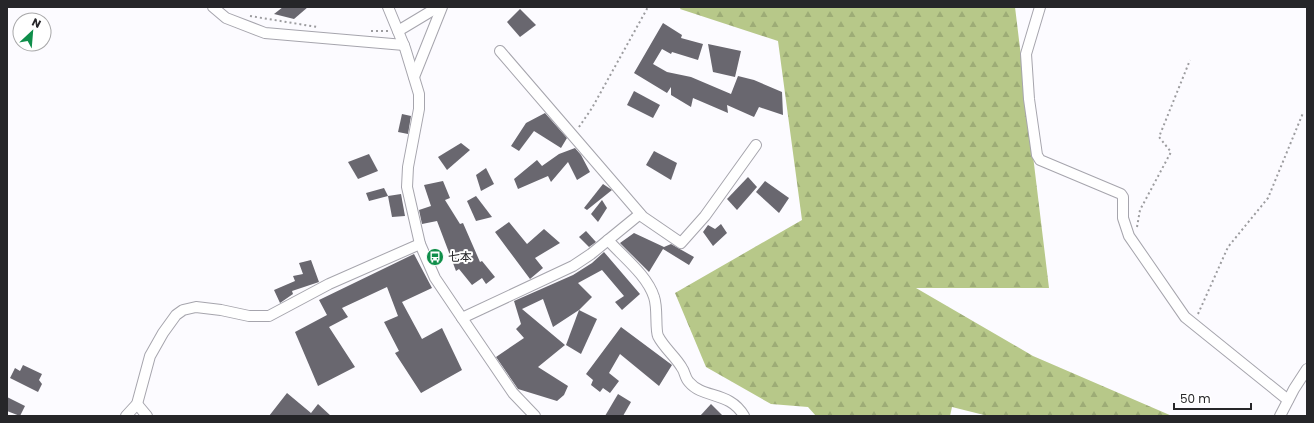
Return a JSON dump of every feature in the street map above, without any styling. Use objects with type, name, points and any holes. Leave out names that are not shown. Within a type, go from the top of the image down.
[{"type":"street","points":[[213,7],[226,18],[265,33],[404,44]]},
{"type":"street","points":[[388,7],[404,44],[419,94],[419,109],[408,167],[407,187],[420,244],[435,278],[513,393],[535,416]]},
{"type":"street","points":[[398,31],[438,7]]},
{"type":"street","points":[[414,76],[442,7]]},
{"type":"street","points":[[1040,7],[1026,54],[1029,99],[1037,155],[1040,160],[1121,194],[1123,197],[1123,218],[1128,236],[1185,317],[1288,400]]},
{"type":"street","points":[[500,50],[640,214],[681,243],[704,216],[756,145]]},
{"type":"street","points":[[462,318],[573,266],[640,214]]},
{"type":"street","points":[[608,240],[643,277],[654,296],[658,314],[657,335],[682,367],[688,381],[696,389],[720,396],[740,408],[744,416]]},
{"type":"street","points":[[126,416],[137,404],[150,356],[163,333],[176,315],[182,310],[196,307],[221,310],[249,316],[269,316],[329,284],[420,244]]},
{"type":"street","points":[[1280,416],[1307,369]]},
{"type":"street","points":[[137,404],[147,416]]},
{"type":"path","points":[[573,134],[592,108],[648,7]]},
{"type":"path","points":[[247,15],[320,27]]},
{"type":"path","points":[[367,31],[398,31]]},
{"type":"path","points":[[1137,228],[1140,210],[1171,152],[1159,137],[1190,60]]},
{"type":"path","points":[[1195,320],[1228,247],[1268,198],[1303,113]]},
{"type":"green space","points":[[681,7],[1015,7],[1049,288],[916,288],[1033,356],[1172,416],[988,416],[952,407],[950,416],[816,416],[808,407],[771,404],[706,367],[675,293],[802,220],[778,41],[680,9]]},
{"type":"building","points":[[283,7],[308,7],[294,19],[274,14]]},
{"type":"building","points":[[520,9],[536,25],[520,37],[507,22]]},
{"type":"building","points":[[663,23],[682,35],[681,38],[703,44],[698,60],[672,52],[671,54],[662,49],[653,64],[667,72],[691,77],[731,94],[738,76],[754,80],[782,92],[783,115],[759,107],[754,117],[727,105],[728,113],[693,98],[691,107],[671,95],[671,87],[667,93],[634,73]]},
{"type":"building","points":[[708,44],[741,51],[735,77],[713,72]]},
{"type":"building","points":[[634,91],[660,105],[653,118],[627,105]]},
{"type":"building","points":[[545,113],[567,138],[561,148],[534,131],[519,151],[511,146],[526,123]]},
{"type":"building","points":[[402,114],[411,116],[408,134],[398,132]]},
{"type":"building","points":[[461,143],[470,150],[447,170],[438,157]]},
{"type":"building","points":[[575,148],[581,155],[590,172],[577,180],[568,162],[551,182],[548,176],[518,189],[514,179],[537,160],[542,166],[559,154]]},
{"type":"building","points":[[654,151],[677,163],[671,180],[646,165]]},
{"type":"building","points":[[369,154],[378,171],[358,179],[348,162]]},
{"type":"building","points":[[486,168],[494,184],[481,191],[476,175]]},
{"type":"building","points":[[748,177],[757,187],[737,210],[727,199]]},
{"type":"building","points":[[443,181],[450,198],[445,200],[460,224],[463,223],[480,262],[482,261],[495,277],[486,284],[482,278],[472,285],[459,269],[456,271],[437,221],[422,224],[419,210],[431,206],[424,185]]},
{"type":"building","points":[[765,181],[789,198],[779,213],[756,192]]},
{"type":"building","points":[[603,184],[612,190],[587,210],[584,208]]},
{"type":"building","points":[[384,188],[388,196],[369,201],[366,193]]},
{"type":"building","points":[[401,194],[405,216],[392,217],[388,196]]},
{"type":"building","points":[[476,196],[492,217],[476,221],[467,201]]},
{"type":"building","points":[[602,200],[607,208],[598,222],[591,214]]},
{"type":"building","points":[[509,222],[527,244],[544,229],[560,243],[535,258],[543,268],[530,279],[495,232]]},
{"type":"building","points":[[721,224],[727,233],[713,246],[703,232],[708,225],[715,229]]},
{"type":"building","points":[[586,231],[596,242],[589,247],[579,237]]},
{"type":"building","points":[[634,233],[664,247],[671,244],[694,257],[689,265],[663,249],[649,272],[620,243]]},
{"type":"building","points":[[604,252],[640,294],[622,310],[615,302],[624,296],[602,270],[578,283],[592,297],[579,310],[553,327],[543,299],[522,309],[565,345],[538,367],[568,386],[564,395],[557,401],[518,389],[496,357],[524,338],[516,329],[521,324],[514,301],[573,275],[592,263]]},
{"type":"building","points":[[414,254],[432,288],[402,302],[422,339],[442,328],[462,370],[421,393],[395,353],[399,351],[384,322],[398,316],[387,287],[342,308],[348,317],[329,327],[355,367],[318,386],[295,332],[327,315],[319,300]]},
{"type":"building","points":[[311,260],[319,282],[292,291],[293,294],[280,303],[274,290],[295,281],[293,276],[303,274],[299,263]]},
{"type":"building","points":[[579,310],[597,319],[581,354],[566,345]]},
{"type":"building","points":[[621,327],[672,365],[659,386],[620,354],[609,373],[619,381],[610,393],[603,388],[600,392],[591,385],[593,380],[586,374]]},
{"type":"building","points":[[23,365],[42,374],[39,380],[42,384],[38,392],[10,378],[15,368],[20,371]]},
{"type":"building","points":[[287,393],[311,413],[318,404],[331,416],[269,416]]},
{"type":"building","points":[[618,394],[631,402],[623,416],[605,416]]},
{"type":"building","points":[[7,397],[25,406],[20,416],[7,411]]},
{"type":"building","points":[[711,404],[723,416],[700,416]]},
{"type":"place","name":"七本","points":[[435,257]]}]
